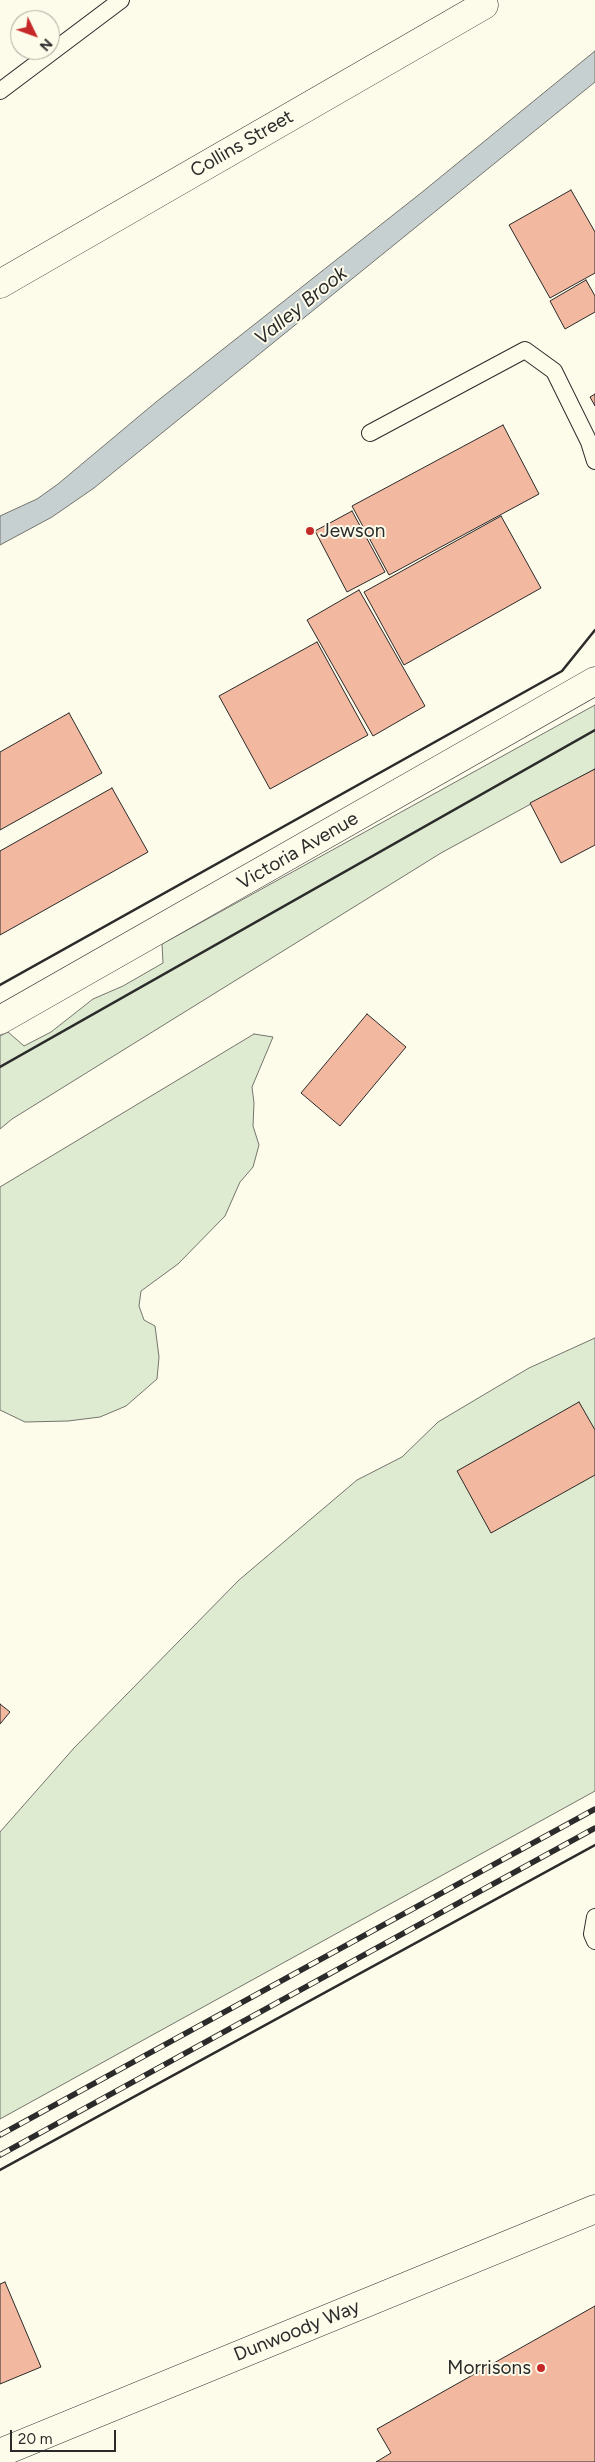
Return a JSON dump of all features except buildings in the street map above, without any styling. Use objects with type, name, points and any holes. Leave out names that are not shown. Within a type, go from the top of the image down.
[{"type":"street","name":"Collins Street","points":[[0,284],[484,5]]},
{"type":"street","name":"Victoria Avenue","points":[[0,1020],[595,682]]},
{"type":"street","name":"Dunwoody Way","points":[[0,2453],[595,2209]]},
{"type":"lane","points":[[0,91],[121,0]]},
{"type":"lane","points":[[370,433],[525,350],[554,371],[589,442],[595,461]]},
{"type":"lane","points":[[595,1917],[592,1934],[595,1940]]},
{"type":"green space","points":[[595,705],[595,769],[441,853],[12,1119],[0,1129],[0,1036],[8,1032],[24,1046],[51,1032],[93,999],[123,986],[163,963],[162,944]]},
{"type":"green space","points":[[254,1034],[273,1037],[252,1087],[254,1103],[253,1126],[259,1145],[253,1167],[240,1182],[225,1216],[178,1264],[141,1291],[139,1306],[144,1320],[155,1326],[159,1357],[157,1379],[126,1406],[100,1417],[68,1421],[25,1422],[0,1410],[0,1187]]},
{"type":"green space","points":[[595,1338],[595,1791],[0,2119],[0,1832],[74,1748],[239,1580],[357,1480],[402,1457],[438,1422],[529,1368]]},
{"type":"water","name":"Valley Brook","points":[[595,51],[595,82],[94,488],[52,517],[0,545],[0,516],[37,499],[58,484],[156,402],[421,193]]},
{"type":"railway","points":[[0,2135],[595,1809]]},
{"type":"railway","points":[[0,2155],[595,1828]]},
{"type":"fence","points":[[0,2170],[595,1845]]},
{"type":"wall","points":[[0,985],[562,671],[595,630]]},
{"type":"wall","points":[[0,1067],[595,730]]},
{"type":"wall","points":[[0,2170],[595,1845]]},
{"type":"place","name":"Jewson","points":[[310,531]]},
{"type":"place","name":"Morrisons","points":[[541,2368]]}]
